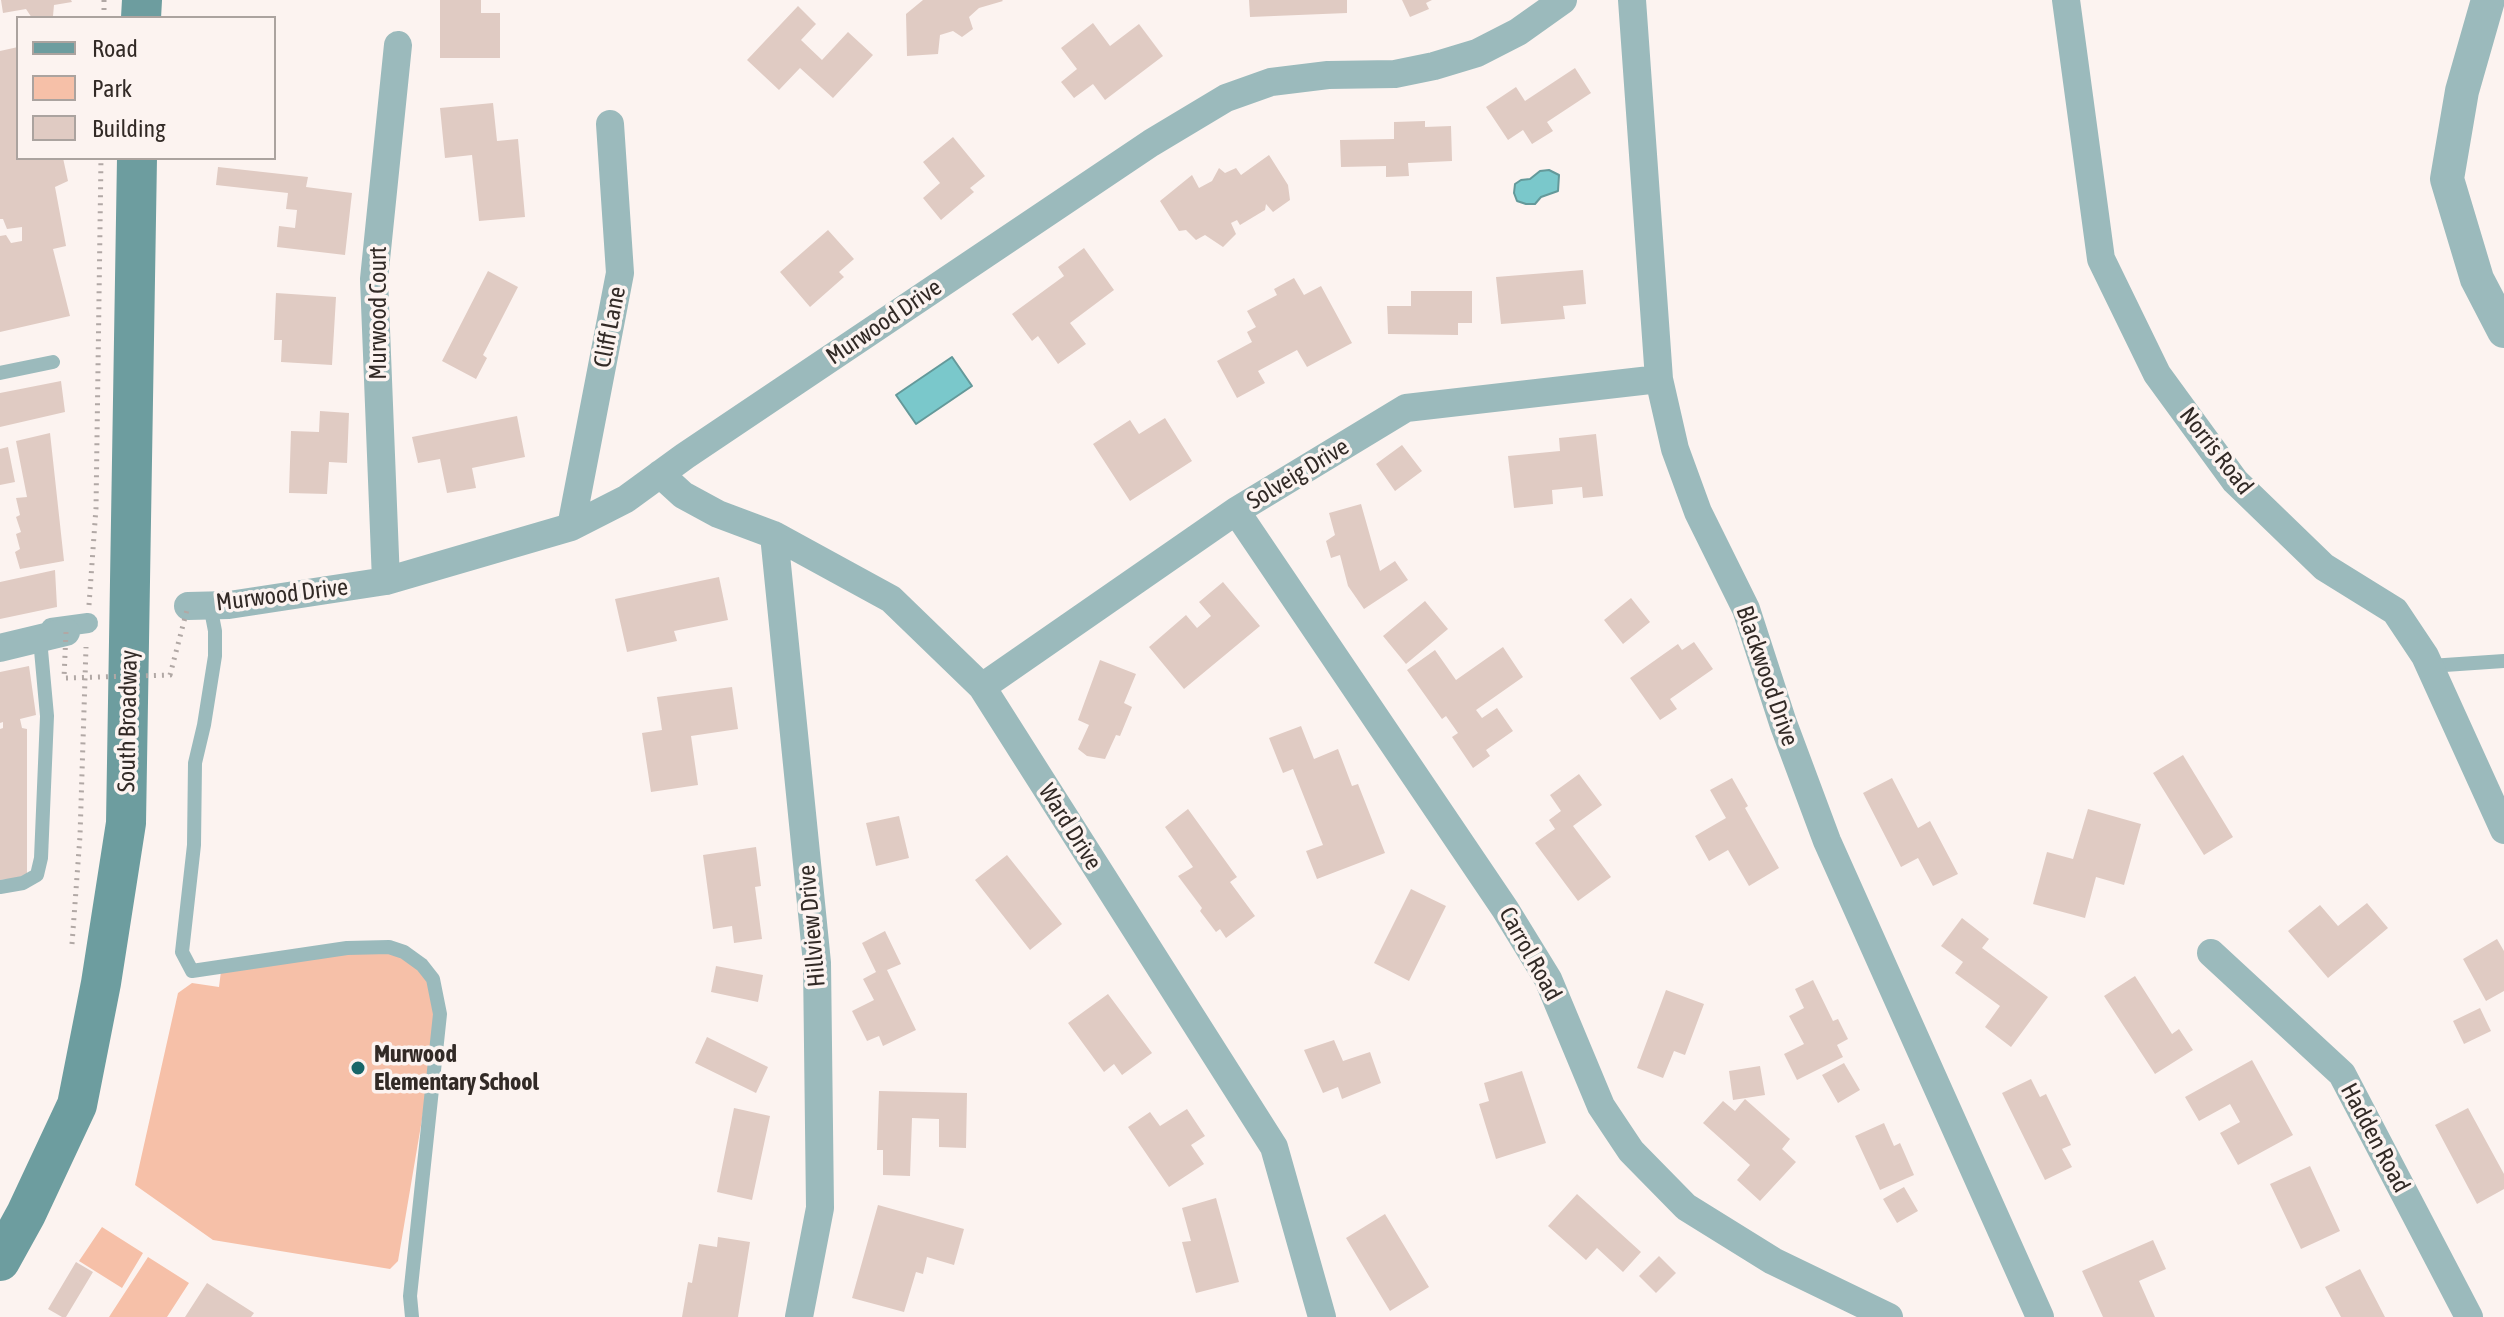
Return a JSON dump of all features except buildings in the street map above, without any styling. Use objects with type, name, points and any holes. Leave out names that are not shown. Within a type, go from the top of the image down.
[{"type":"main road","name":"South Broadway","points":[[0,1261],[26,1214],[77,1105],[101,983],[126,823],[137,160]]},
{"type":"street","name":"Murwood Drive","points":[[199,606],[229,605],[386,581],[571,527],[626,499],[1151,143],[1226,98],[1271,82],[1328,75],[1395,74],[1434,66],[1477,53],[1518,32],[1563,0]]},
{"type":"street","name":"Blackwood Drive","points":[[1632,0],[1659,379],[1675,449],[1698,512],[1746,609],[1783,723],[1827,841],[2040,1317]]},
{"type":"street","name":"Norris Road","points":[[2066,0],[2101,259],[2157,374],[2235,481],[2324,567],[2395,611],[2430,666],[2504,830]]},
{"type":"street","points":[[2488,0],[2462,91],[2447,179],[2477,279],[2504,331]]},
{"type":"street","name":"Murwood Court","points":[[386,581],[374,279],[398,45]]},
{"type":"street","name":"Cliff Lane","points":[[571,527],[620,273],[610,124]]},
{"type":"street","name":"Solveig Drive","points":[[982,687],[1236,511],[1406,408],[1659,379]]},
{"type":"street","name":"Ward Drive","points":[[660,474],[683,495],[718,514],[774,535],[891,599],[982,687],[1274,1147],[1322,1317]]},
{"type":"street","name":"Carrol Road","points":[[1236,511],[1548,979],[1601,1106],[1631,1151],[1686,1207],[1773,1261],[1889,1317]]},
{"type":"street","name":"Hillview Drive","points":[[774,535],[817,963],[820,1208],[799,1317]]},
{"type":"street","points":[[0,638],[65,631]]},
{"type":"street","points":[[0,648],[65,631]]},
{"type":"street","name":"Hadden Road","points":[[2211,953],[2342,1074],[2469,1317]]},
{"type":"lane","points":[[0,373],[53,362]]},
{"type":"lane","points":[[199,606],[215,631],[215,656],[195,763],[194,845],[182,952],[192,971],[347,948],[389,947],[404,952],[422,965],[433,979],[440,1014],[410,1296],[412,1317]]},
{"type":"lane","points":[[0,887],[23,883],[37,875],[41,858],[47,716],[65,631]]},
{"type":"lane","points":[[2430,666],[2504,661]]},
{"type":"path","points":[[101,160],[96,508],[65,631],[64,678],[170,675],[199,606]]},
{"type":"path","points":[[65,631],[80,836],[72,947]]},
{"type":"green space","points":[[380,945],[421,965],[436,1004],[430,1072],[398,1261],[390,1269],[213,1240],[135,1185],[178,993],[192,983],[219,987],[221,971]]},
{"type":"green space","points":[[102,1227],[143,1253],[122,1288],[79,1261]]},
{"type":"green space","points":[[148,1257],[189,1283],[167,1317],[109,1317]]},
{"type":"water","points":[[1549,170],[1559,175],[1558,191],[1541,197],[1535,204],[1517,201],[1515,184],[1530,179],[1540,171]]},
{"type":"water","points":[[952,357],[972,386],[916,424],[896,395]]},
{"type":"place","name":"Murwood Elementary School","points":[[358,1068]]}]
